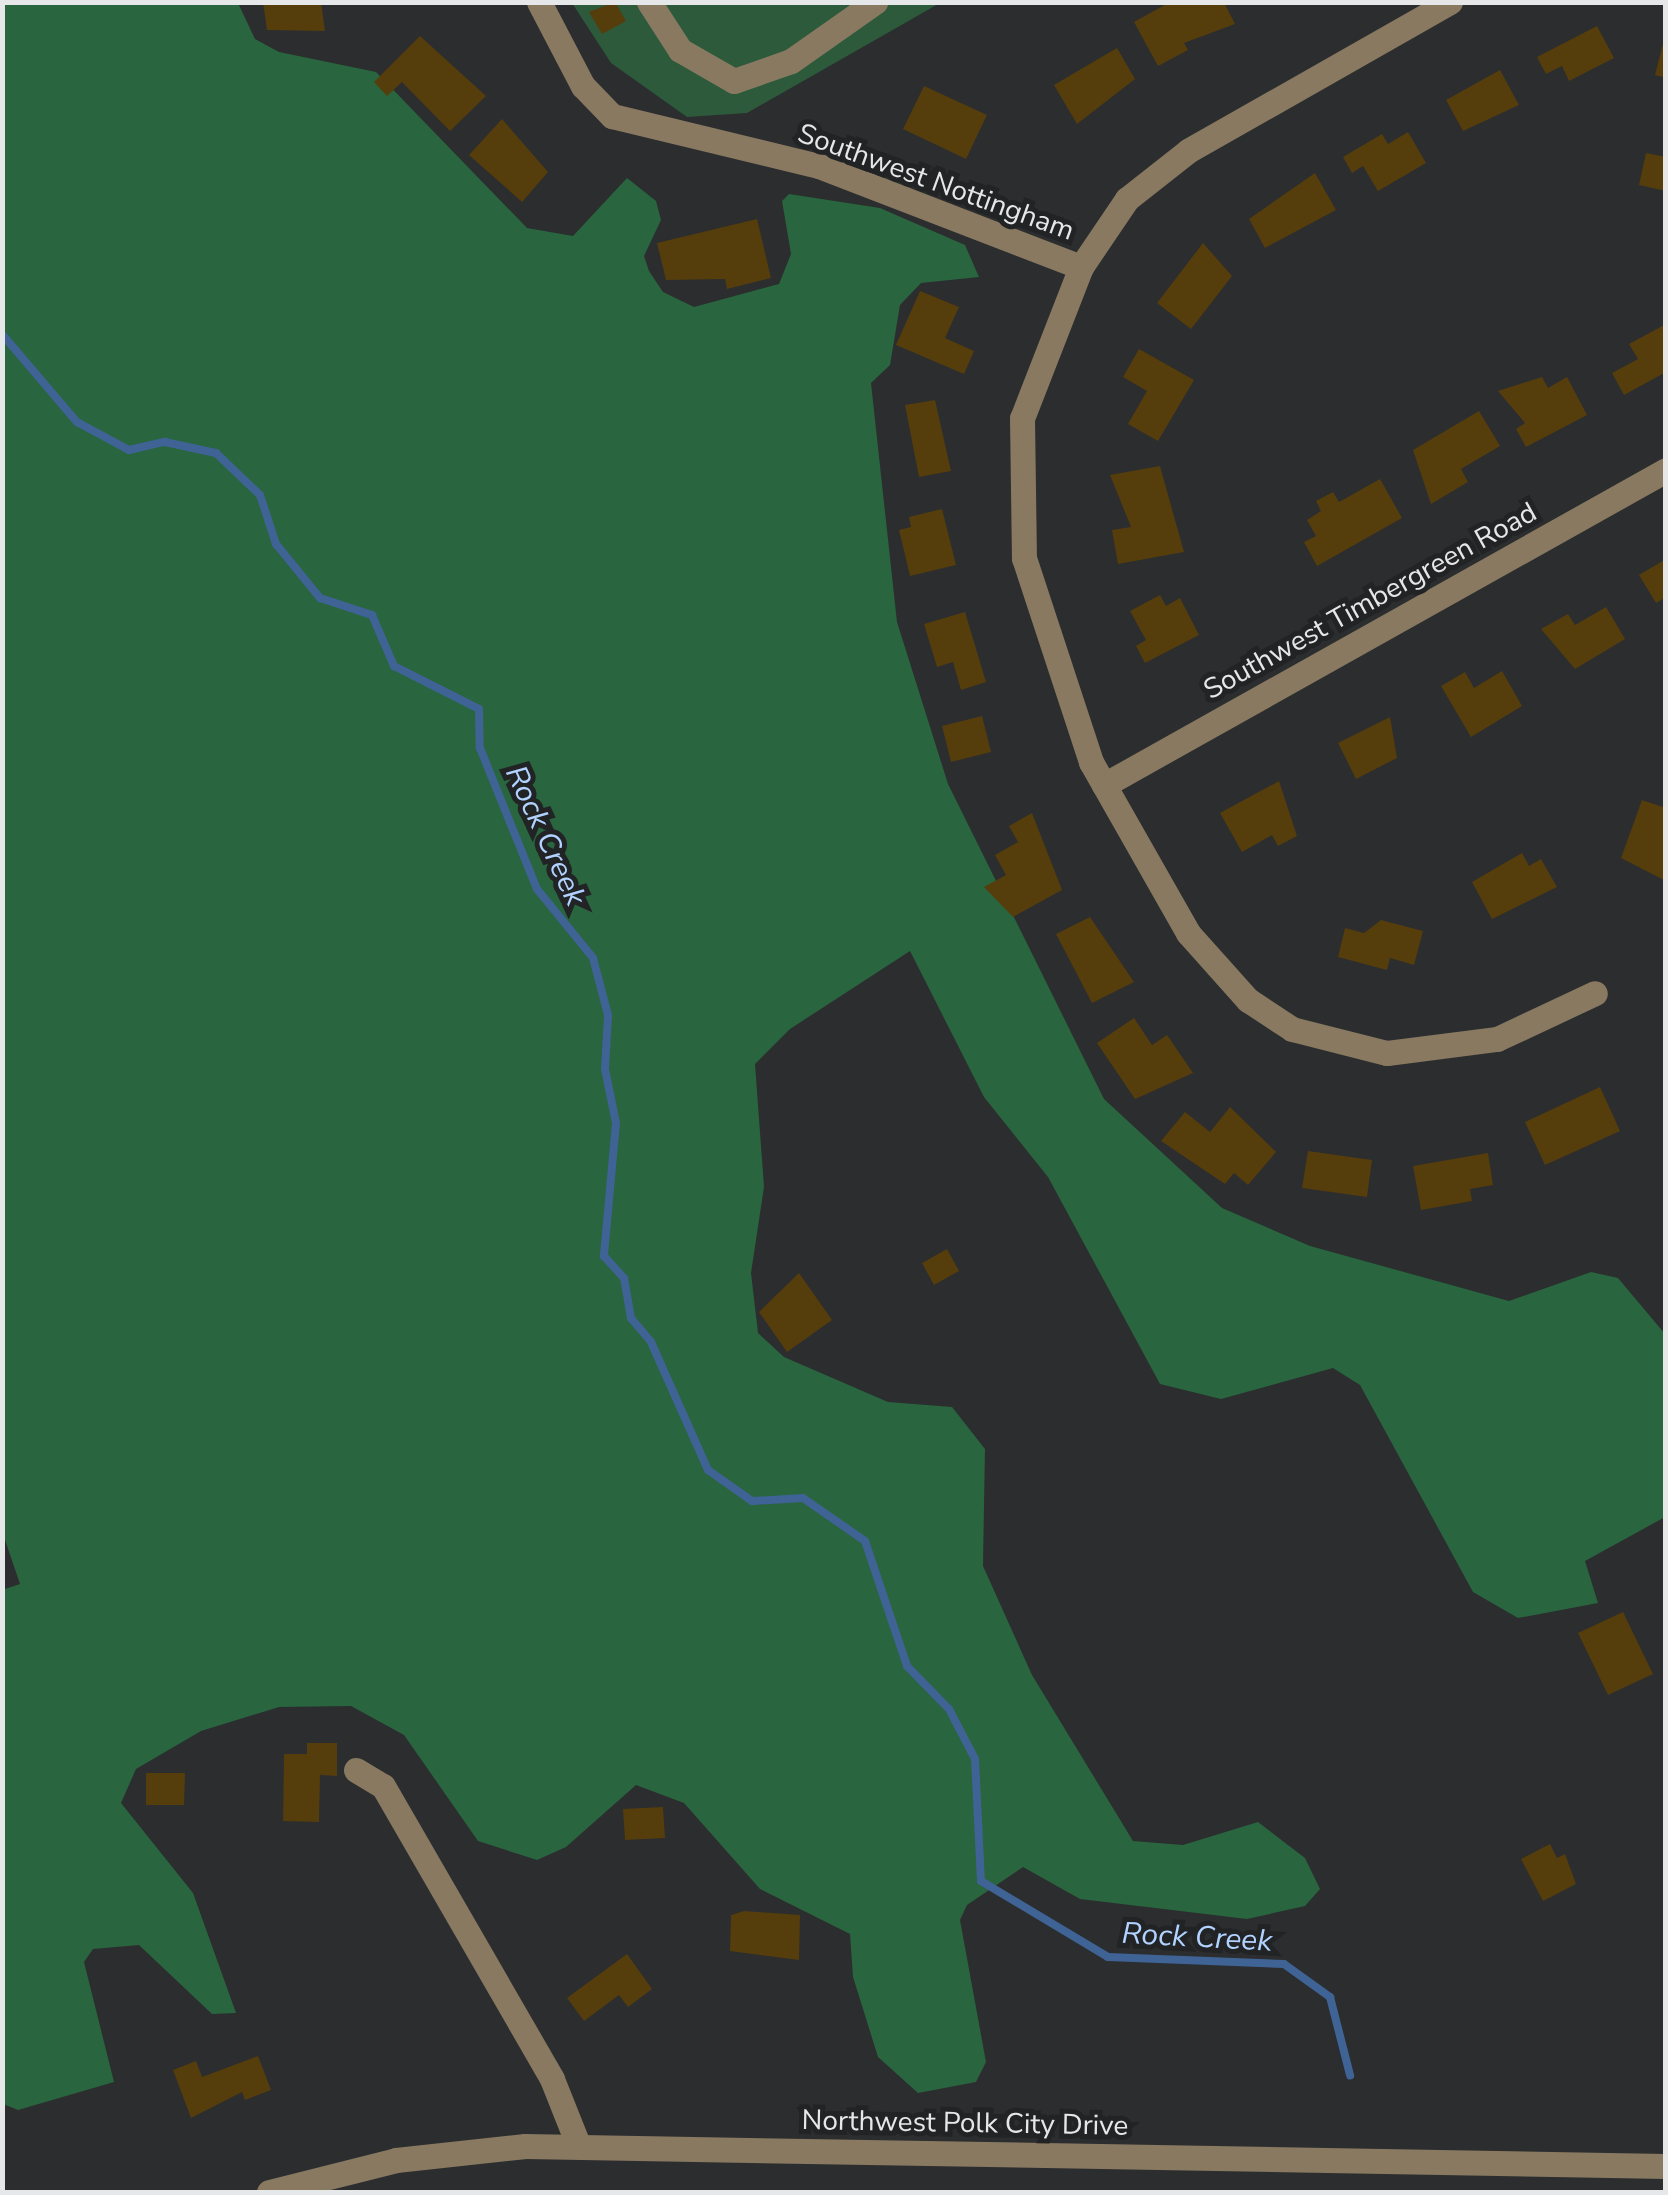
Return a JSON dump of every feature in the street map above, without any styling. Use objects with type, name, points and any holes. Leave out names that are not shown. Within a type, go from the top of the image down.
[{"type":"street","name":"Southwest Nottingham","points":[[539,2],[583,86],[612,116],[818,166],[1082,267]]},
{"type":"street","points":[[650,2],[680,50],[734,82],[791,61],[875,2]]},
{"type":"street","points":[[1450,2],[1146,181],[1082,267],[1022,418],[1018,506],[1045,642],[1104,785],[1217,970],[1292,1029],[1387,1053],[1439,1051],[1528,1028],[1595,993]]},
{"type":"street","name":"Southwest Timbergreen Road","points":[[1104,785],[1666,470]]},
{"type":"street","points":[[356,1770],[383,1786],[552,2079],[579,2146]]},
{"type":"street","name":"Northwest Polk City Drive","points":[[269,2192],[433,2154],[579,2146],[1666,2166]]},
{"type":"green space","points":[[2,3],[238,3],[255,39],[279,52],[376,72],[527,228],[573,236],[627,178],[656,201],[661,220],[644,256],[649,271],[663,292],[694,307],[779,284],[791,254],[782,201],[789,194],[880,208],[965,245],[979,277],[921,283],[900,305],[890,365],[871,383],[897,622],[948,784],[1104,1099],[1222,1208],[1310,1246],[1509,1301],[1591,1272],[1618,1278],[1665,1334],[1665,1517],[1585,1561],[1598,1603],[1518,1618],[1473,1592],[1360,1385],[1333,1368],[1221,1399],[1160,1384],[1048,1177],[984,1097],[910,951],[790,1029],[755,1064],[764,1187],[751,1273],[758,1333],[784,1357],[888,1402],[952,1407],[985,1449],[983,1566],[1032,1675],[1133,1841],[1183,1845],[1258,1822],[1305,1858],[1320,1889],[1305,1906],[1247,1919],[1080,1899],[1023,1867],[967,1905],[960,1920],[986,2062],[976,2082],[918,2093],[878,2057],[853,1977],[850,1934],[760,1889],[684,1803],[636,1785],[566,1847],[537,1860],[478,1841],[404,1735],[351,1706],[279,1707],[201,1731],[136,1769],[121,1803],[193,1893],[236,2013],[212,2014],[139,1945],[93,1949],[84,1962],[114,2082],[18,2110],[3,2104],[2,1590],[20,1584],[2,1531]]},
{"type":"green space","points":[[572,3],[940,3],[747,113],[687,117],[611,63]]},
{"type":"building","points":[[263,2],[321,2],[325,31],[267,30]]},
{"type":"building","points":[[615,2],[626,21],[602,34],[589,12]]},
{"type":"building","points":[[1170,2],[1224,2],[1235,24],[1184,43],[1188,50],[1158,66],[1134,22]]},
{"type":"building","points":[[1597,26],[1614,58],[1569,81],[1562,66],[1546,74],[1537,57]]},
{"type":"building","points":[[420,36],[486,96],[450,131],[402,82],[387,96],[374,82]]},
{"type":"building","points":[[1666,40],[1666,78],[1655,75]]},
{"type":"building","points":[[1117,48],[1135,79],[1077,124],[1054,85]]},
{"type":"building","points":[[1500,70],[1519,105],[1463,131],[1446,100]]},
{"type":"building","points":[[924,86],[987,115],[966,159],[903,129]]},
{"type":"building","points":[[502,119],[548,172],[522,202],[469,155]]},
{"type":"building","points":[[1408,132],[1426,163],[1378,191],[1363,166],[1352,173],[1343,157],[1382,134],[1388,144]]},
{"type":"building","points":[[1646,153],[1666,157],[1666,191],[1639,185]]},
{"type":"building","points":[[1315,173],[1336,210],[1265,248],[1249,219]]},
{"type":"building","points":[[757,219],[771,278],[727,289],[725,279],[666,280],[657,243]]},
{"type":"building","points":[[1203,243],[1232,276],[1191,329],[1157,303]]},
{"type":"building","points":[[920,291],[959,307],[945,338],[974,351],[964,374],[896,345]]},
{"type":"building","points":[[1666,324],[1666,372],[1624,395],[1612,373],[1638,359],[1629,344]]},
{"type":"building","points":[[1139,349],[1194,380],[1158,441],[1128,424],[1147,391],[1123,377]]},
{"type":"building","points":[[1542,377],[1548,388],[1567,377],[1587,415],[1526,447],[1516,429],[1525,423],[1498,391]]},
{"type":"building","points":[[935,400],[951,471],[919,477],[905,405]]},
{"type":"building","points":[[1479,411],[1500,446],[1461,469],[1468,482],[1431,504],[1413,450]]},
{"type":"building","points":[[1160,466],[1184,552],[1118,564],[1112,530],[1131,527],[1110,475]]},
{"type":"building","points":[[1380,479],[1402,518],[1317,566],[1304,542],[1316,536],[1307,520],[1321,511],[1316,501],[1333,492],[1339,502]]},
{"type":"building","points":[[942,509],[956,565],[910,576],[899,530],[911,527],[909,517]]},
{"type":"building","points":[[1666,559],[1666,597],[1656,603],[1639,575]]},
{"type":"building","points":[[1160,595],[1166,606],[1180,598],[1199,635],[1145,663],[1136,646],[1146,640],[1130,611]]},
{"type":"building","points":[[1606,607],[1625,639],[1575,669],[1541,629],[1568,614],[1575,625]]},
{"type":"building","points":[[965,612],[986,682],[961,690],[953,662],[937,667],[924,624]]},
{"type":"building","points":[[1502,671],[1522,706],[1471,737],[1441,686],[1465,672],[1474,688]]},
{"type":"building","points":[[982,716],[991,752],[951,762],[942,726]]},
{"type":"building","points":[[1390,717],[1397,758],[1356,779],[1338,743]]},
{"type":"building","points":[[1279,781],[1297,836],[1278,846],[1272,835],[1242,852],[1220,813]]},
{"type":"building","points":[[1642,800],[1666,808],[1666,881],[1621,858]]},
{"type":"building","points":[[1032,813],[1062,890],[1013,917],[984,887],[1006,875],[995,855],[1018,842],[1009,826]]},
{"type":"building","points":[[1522,853],[1529,866],[1541,859],[1557,887],[1492,919],[1472,882]]},
{"type":"building","points":[[1090,917],[1134,982],[1092,1003],[1056,934]]},
{"type":"building","points":[[1381,920],[1423,931],[1414,965],[1390,958],[1387,970],[1338,957],[1345,928],[1364,933]]},
{"type":"building","points":[[1134,1018],[1152,1045],[1167,1035],[1193,1073],[1135,1099],[1097,1043]]},
{"type":"building","points":[[1600,1087],[1620,1131],[1545,1165],[1525,1122]]},
{"type":"building","points":[[1230,1107],[1276,1152],[1248,1185],[1234,1173],[1225,1184],[1161,1141],[1185,1112],[1210,1132]]},
{"type":"building","points":[[1308,1151],[1372,1160],[1367,1197],[1302,1188]]},
{"type":"building","points":[[1488,1153],[1493,1185],[1470,1189],[1472,1201],[1421,1210],[1413,1166]]},
{"type":"building","points":[[947,1249],[959,1271],[934,1285],[922,1263]]},
{"type":"building","points":[[799,1273],[832,1320],[787,1352],[759,1312]]},
{"type":"building","points":[[1623,1612],[1653,1674],[1608,1695],[1578,1633]]},
{"type":"building","points":[[307,1743],[337,1743],[337,1776],[320,1775],[319,1822],[283,1821],[284,1754],[307,1754]]},
{"type":"building","points":[[146,1773],[185,1773],[184,1805],[146,1805]]},
{"type":"building","points":[[663,1807],[665,1838],[625,1840],[623,1809]]},
{"type":"building","points":[[1550,1844],[1557,1858],[1565,1854],[1576,1884],[1543,1901],[1521,1859]]},
{"type":"building","points":[[744,1911],[800,1915],[799,1960],[730,1951],[731,1915]]},
{"type":"building","points":[[627,1954],[652,1989],[628,2007],[619,1995],[584,2021],[567,1998]]},
{"type":"building","points":[[258,2056],[271,2090],[245,2100],[242,2092],[191,2118],[173,2070],[196,2061],[202,2077]]},
{"type":"waterway","name":"Rock Creek","points":[[2,334],[77,422],[129,450],[165,442],[216,453],[260,495],[276,544],[320,598],[372,615],[394,666],[479,709],[480,748],[537,889],[593,958],[608,1015],[605,1069],[616,1123],[604,1256],[624,1278],[631,1318],[651,1342],[708,1470],[752,1501],[803,1498],[865,1541],[907,1666],[949,1709],[975,1759],[981,1881],[1108,1957],[1284,1964],[1330,1997],[1350,2075]]}]
